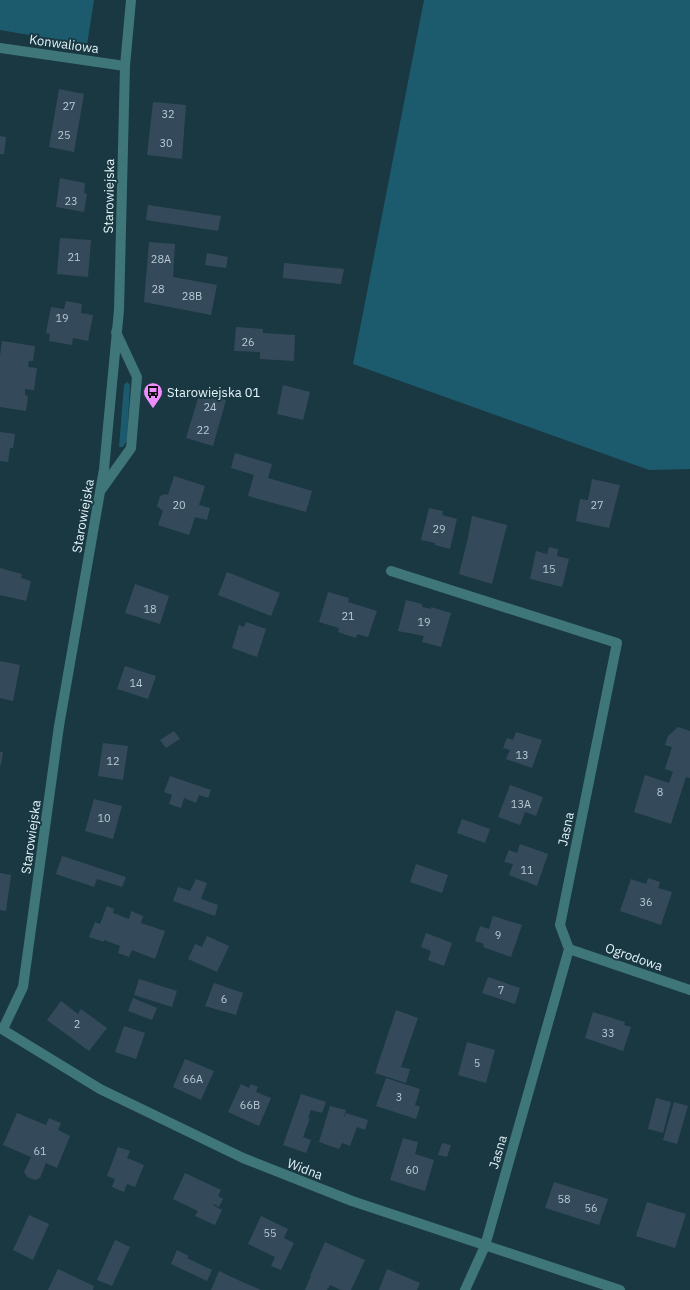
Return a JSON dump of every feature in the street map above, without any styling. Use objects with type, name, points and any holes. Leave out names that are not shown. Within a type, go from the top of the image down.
[{"type":"street","name":"Starowiejska","points":[[1,1029],[23,987],[59,726],[101,490],[119,310],[125,66],[131,0]]},
{"type":"street","name":"Konwaliowa","points":[[0,48],[125,66]]},
{"type":"street","points":[[101,490],[131,448],[137,377],[116,332]]},
{"type":"street","name":"Jasna","points":[[391,571],[617,643],[560,925],[569,949],[485,1246],[465,1290]]},
{"type":"street","name":"Ogrodowa","points":[[569,949],[690,990]]},
{"type":"street","name":"Widna","points":[[1,1029],[100,1089],[243,1158],[352,1201],[620,1290]]},
{"type":"shaded area","points":[[0,0],[94,0],[87,45],[0,30]]},
{"type":"shaded area","points":[[424,0],[690,0],[690,469],[649,470],[353,364]]},
{"type":"shaded area","points":[[127,382],[130,385],[127,440],[123,447],[119,447],[124,385]]},
{"type":"building","points":[[59,89],[84,94],[74,152],[49,147]]},
{"type":"building","points":[[153,102],[186,105],[182,159],[147,155]]},
{"type":"building","points":[[0,136],[6,137],[4,154],[0,154]]},
{"type":"building","points":[[60,178],[85,183],[84,193],[87,194],[84,212],[56,207]]},
{"type":"building","points":[[148,205],[221,216],[218,231],[146,220]]},
{"type":"building","points":[[60,238],[91,240],[88,277],[57,274]]},
{"type":"building","points":[[149,242],[175,244],[173,277],[217,285],[211,315],[144,302]]},
{"type":"building","points":[[207,253],[228,257],[226,268],[205,265]]},
{"type":"building","points":[[284,263],[344,269],[341,284],[283,278]]},
{"type":"building","points":[[66,301],[82,304],[81,313],[93,315],[88,341],[73,338],[72,345],[49,341],[50,334],[46,333],[51,307],[64,309]]},
{"type":"building","points":[[236,327],[263,329],[263,333],[295,335],[294,361],[260,359],[260,352],[234,351]]},
{"type":"building","points":[[2,341],[35,346],[33,361],[29,361],[28,367],[37,368],[34,390],[25,389],[25,395],[28,396],[26,411],[0,407],[0,356]]},
{"type":"building","points":[[283,385],[310,392],[303,420],[277,414]]},
{"type":"building","points":[[200,392],[226,400],[213,446],[186,438]]},
{"type":"building","points":[[0,432],[15,434],[13,448],[10,448],[8,462],[0,461]]},
{"type":"building","points":[[235,453],[272,464],[268,478],[312,491],[306,512],[248,496],[254,475],[231,468]]},
{"type":"building","points":[[174,476],[205,486],[199,505],[210,508],[207,520],[195,517],[189,535],[158,525],[163,511],[157,506],[160,496],[165,494],[168,495]]},
{"type":"building","points":[[592,479],[620,485],[609,528],[576,521],[580,499],[588,500]]},
{"type":"building","points":[[429,508],[443,511],[442,515],[457,519],[450,549],[435,545],[435,543],[421,540]]},
{"type":"building","points":[[472,516],[507,525],[492,584],[459,574]]},
{"type":"building","points":[[549,547],[558,549],[557,556],[569,559],[562,587],[530,579],[536,551],[547,554]]},
{"type":"building","points":[[0,568],[22,574],[21,578],[31,581],[26,601],[0,595]]},
{"type":"building","points":[[227,572],[280,593],[271,616],[218,595]]},
{"type":"building","points":[[135,584],[169,596],[160,624],[125,613]]},
{"type":"building","points":[[328,592],[349,598],[348,602],[377,611],[368,637],[357,634],[356,638],[338,632],[339,628],[319,622]]},
{"type":"building","points":[[406,600],[422,604],[422,607],[431,609],[431,607],[451,613],[441,647],[422,642],[424,636],[398,631]]},
{"type":"building","points":[[246,622],[266,629],[257,657],[232,648],[239,625],[244,627]]},
{"type":"building","points":[[0,661],[20,665],[13,701],[0,698]]},
{"type":"building","points":[[125,666],[156,676],[148,699],[117,689]]},
{"type":"building","points":[[678,727],[690,731],[690,778],[686,777],[671,824],[634,812],[645,775],[669,783],[673,772],[665,769],[672,747],[665,745],[668,736]]},
{"type":"building","points":[[174,731],[180,739],[166,748],[160,740]]},
{"type":"building","points":[[516,732],[542,740],[532,768],[506,759],[510,750],[503,748],[507,738],[513,740]]},
{"type":"building","points":[[103,743],[128,746],[123,780],[98,776]]},
{"type":"building","points":[[0,752],[3,752],[1,765],[0,765]]},
{"type":"building","points":[[170,776],[211,790],[208,798],[199,795],[196,803],[184,798],[181,808],[169,804],[172,795],[164,792]]},
{"type":"building","points":[[510,785],[543,797],[536,816],[525,812],[520,825],[498,817]]},
{"type":"building","points":[[94,799],[122,806],[113,839],[85,831]]},
{"type":"building","points":[[462,819],[490,829],[485,843],[457,833]]},
{"type":"building","points":[[520,844],[548,854],[537,886],[509,875],[513,864],[504,862],[509,850],[517,853]]},
{"type":"building","points":[[62,856],[126,877],[122,887],[97,879],[94,887],[56,874]]},
{"type":"building","points":[[416,864],[448,875],[442,893],[410,882]]},
{"type":"building","points":[[0,873],[11,875],[6,911],[0,910]]},
{"type":"building","points":[[648,878],[660,882],[658,888],[672,892],[661,925],[620,911],[631,879],[646,884]]},
{"type":"building","points":[[196,879],[207,883],[201,899],[218,905],[215,916],[173,901],[178,887],[190,891]]},
{"type":"building","points":[[107,906],[114,909],[113,913],[129,919],[131,911],[143,916],[141,923],[165,931],[155,959],[132,950],[129,957],[118,953],[120,946],[104,940],[104,942],[89,937],[95,922],[100,924]]},
{"type":"building","points":[[493,916],[522,925],[511,957],[483,947],[484,944],[475,941],[480,926],[489,929]]},
{"type":"building","points":[[426,933],[452,943],[444,966],[428,960],[431,951],[421,947]]},
{"type":"building","points":[[207,936],[229,946],[217,972],[188,959],[195,944],[202,947]]},
{"type":"building","points":[[488,977],[520,988],[515,1004],[482,993]]},
{"type":"building","points":[[139,979],[177,991],[172,1007],[134,995]]},
{"type":"building","points":[[214,983],[243,993],[236,1015],[205,1006]]},
{"type":"building","points":[[133,998],[157,1008],[152,1020],[128,1011]]},
{"type":"building","points":[[61,1001],[78,1014],[81,1009],[107,1028],[89,1051],[47,1020]]},
{"type":"building","points":[[396,1010],[418,1018],[401,1067],[410,1069],[406,1083],[375,1073]]},
{"type":"building","points":[[593,1012],[625,1022],[624,1025],[631,1027],[623,1051],[585,1038]]},
{"type":"building","points":[[124,1026],[145,1033],[136,1059],[115,1052]]},
{"type":"building","points":[[467,1042],[495,1050],[486,1083],[458,1075]]},
{"type":"building","points":[[185,1059],[214,1071],[201,1100],[173,1087]]},
{"type":"building","points":[[386,1078],[420,1089],[415,1105],[420,1107],[416,1119],[376,1106]]},
{"type":"building","points":[[241,1084],[249,1088],[251,1084],[258,1087],[256,1092],[271,1098],[259,1126],[228,1112]]},
{"type":"building","points":[[301,1094],[326,1102],[322,1113],[311,1110],[308,1118],[310,1118],[303,1137],[311,1140],[306,1153],[283,1145]]},
{"type":"building","points":[[656,1098],[671,1102],[663,1133],[648,1129]]},
{"type":"building","points":[[674,1102],[688,1106],[677,1144],[663,1140]]},
{"type":"building","points":[[330,1106],[346,1110],[343,1120],[346,1113],[368,1120],[365,1130],[357,1127],[350,1146],[342,1143],[339,1149],[319,1142]]},
{"type":"building","points":[[17,1113],[46,1125],[49,1118],[61,1123],[58,1130],[70,1136],[57,1168],[46,1163],[40,1178],[35,1180],[27,1177],[24,1172],[31,1157],[3,1145]]},
{"type":"building","points":[[403,1138],[418,1142],[415,1154],[434,1160],[425,1191],[390,1180]]},
{"type":"building","points":[[442,1143],[451,1145],[447,1157],[438,1155]]},
{"type":"building","points":[[118,1147],[130,1151],[127,1158],[144,1165],[135,1187],[127,1184],[124,1192],[112,1187],[115,1179],[107,1176]]},
{"type":"building","points":[[185,1173],[221,1190],[218,1196],[223,1199],[219,1207],[214,1204],[213,1205],[222,1210],[215,1225],[195,1216],[198,1211],[173,1199]]},
{"type":"building","points":[[554,1182],[608,1199],[599,1225],[545,1208]]},
{"type":"building","points":[[647,1202],[686,1214],[675,1248],[636,1236]]},
{"type":"building","points":[[29,1215],[49,1224],[33,1260],[13,1250]]},
{"type":"building","points":[[261,1216],[288,1229],[284,1238],[294,1243],[281,1270],[271,1266],[275,1257],[248,1244]]},
{"type":"building","points":[[115,1240],[130,1247],[112,1286],[97,1280]]},
{"type":"building","points":[[325,1242],[365,1260],[351,1290],[341,1290],[330,1285],[327,1290],[305,1290]]},
{"type":"building","points":[[177,1250],[189,1256],[187,1258],[212,1270],[207,1281],[171,1264]]},
{"type":"building","points":[[58,1269],[94,1286],[93,1290],[48,1290]]},
{"type":"building","points":[[387,1269],[420,1283],[417,1290],[379,1290]]},
{"type":"building","points":[[219,1271],[238,1280],[261,1290],[211,1290]]},
{"type":"place","name":"Starowiejska 01","points":[[153,409]]}]
